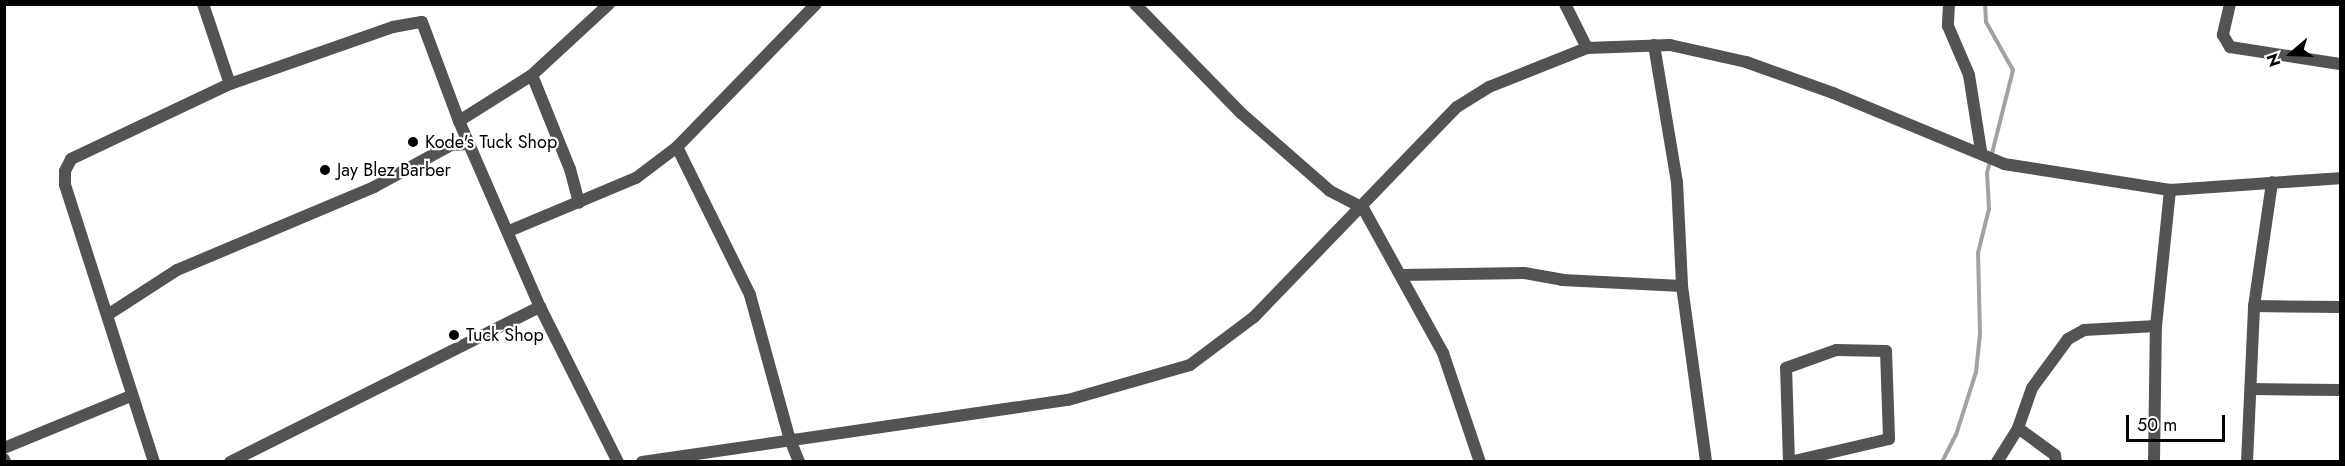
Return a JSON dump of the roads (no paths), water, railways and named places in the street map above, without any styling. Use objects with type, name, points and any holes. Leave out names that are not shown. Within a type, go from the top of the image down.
[{"type":"street","points":[[203,4],[230,84]]},
{"type":"street","points":[[459,121],[532,75],[609,4]]},
{"type":"street","points":[[509,231],[636,178],[676,147],[816,4]]},
{"type":"street","points":[[1135,4],[1250,121],[1330,191],[1364,208],[1443,353],[1480,462]]},
{"type":"street","points":[[1565,4],[1587,48]]},
{"type":"street","points":[[1950,4],[1948,26],[1969,75],[1982,152]]},
{"type":"street","points":[[2230,4],[2223,35],[2230,47],[2340,64]]},
{"type":"street","points":[[154,462],[131,396],[109,314],[65,185],[64,171],[71,159],[230,84],[393,27],[422,22],[459,121],[509,231],[540,307],[618,462]]},
{"type":"street","points":[[1654,45],[1677,182],[1682,286],[1706,462]]},
{"type":"street","points":[[642,462],[789,437],[1068,400],[1190,364],[1254,317],[1364,208],[1457,108],[1488,87],[1587,48],[1654,45],[1746,62],[1982,152],[2004,164],[2170,190],[2340,178]]},
{"type":"street","points":[[532,75],[570,169],[579,202]]},
{"type":"street","points":[[109,314],[177,270],[374,188],[451,144],[469,144]]},
{"type":"street","points":[[676,147],[750,295],[789,437],[799,462]]},
{"type":"street","points":[[2247,462],[2254,306],[2272,182]]},
{"type":"street","points":[[2154,462],[2156,326],[2170,190]]},
{"type":"street","points":[[1401,275],[1524,273],[1562,280],[1682,286]]},
{"type":"street","points":[[2254,306],[2340,307]]},
{"type":"street","points":[[230,462],[540,307]]},
{"type":"street","points":[[1996,462],[2018,428],[2032,388],[2068,339],[2084,330],[2156,326]]},
{"type":"street","points":[[1836,350],[1886,351],[1889,439],[1790,462],[1786,368],[1836,350]]},
{"type":"street","points":[[2252,389],[2340,390]]},
{"type":"street","points":[[4,448],[131,396]]},
{"type":"street","points":[[2018,428],[2055,455],[2056,462]]},
{"type":"waterway","points":[[1942,462],[1956,435],[1976,372],[1980,333],[1978,253],[1989,209],[1987,173],[2013,70],[1986,22],[1985,4]]},
{"type":"place","name":"Kode's Tuck Shop","points":[[413,142]]},
{"type":"place","name":"Jay Blez Barber","points":[[325,170]]},
{"type":"place","name":"Tuck Shop","points":[[454,335]]}]
